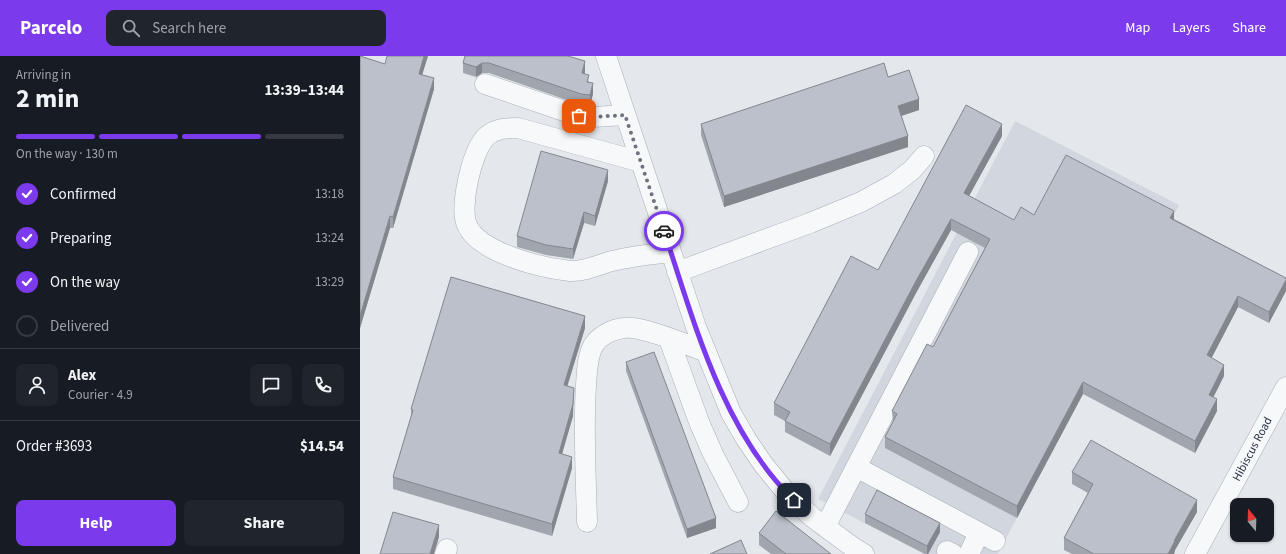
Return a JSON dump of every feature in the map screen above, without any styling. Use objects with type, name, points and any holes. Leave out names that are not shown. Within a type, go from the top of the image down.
[{"type":"lane","points":[[606,56],[696,327],[731,413],[746,440],[785,491],[812,517],[864,554]]},
{"type":"lane","points":[[485,84],[579,116],[593,117],[625,115]]},
{"type":"lane","points":[[641,162],[518,128],[498,129],[486,137],[480,144],[477,152],[466,189],[464,203],[464,216],[467,226],[477,239],[500,253],[523,261],[569,271],[587,270],[616,260],[671,252]]},
{"type":"lane","points":[[677,272],[810,223],[861,202],[894,184],[912,170],[924,156]]},
{"type":"lane","points":[[825,527],[968,252]]},
{"type":"lane","points":[[587,522],[584,414],[587,365],[593,346],[602,337],[612,331],[624,328],[637,328],[705,351]]},
{"type":"lane","points":[[669,339],[699,422],[713,454],[738,502]]},
{"type":"lane","name":"Hibiscus Road","points":[[1195,554],[1286,386]]},
{"type":"lane","points":[[856,467],[987,537],[970,554]]},
{"type":"shaded area","points":[[1015,121],[1179,205],[998,554],[924,554],[818,499]]},
{"type":"building","points":[[360,56],[385,64],[387,56],[424,56],[419,74],[434,78],[393,217],[390,216],[360,316]]},
{"type":"building","points":[[465,56],[568,56],[585,61],[582,73],[589,75],[587,82],[593,83],[590,95],[581,94],[489,63],[482,63],[476,67],[463,63]]},
{"type":"building","points":[[884,63],[888,77],[909,70],[919,99],[898,106],[908,136],[724,196],[701,124]]},
{"type":"building","points":[[966,105],[1002,124],[964,193],[1014,220],[1021,207],[1034,215],[1066,155],[1174,211],[1170,218],[1286,278],[1269,312],[1238,296],[1207,355],[1224,365],[1209,395],[1217,399],[1195,441],[1083,382],[1017,506],[885,437],[897,414],[892,411],[927,344],[933,347],[990,239],[951,219],[916,281],[830,444],[785,421],[790,412],[774,403],[851,256],[878,270]]},
{"type":"building","points":[[541,151],[608,170],[595,216],[584,212],[573,249],[546,245],[517,236]]},
{"type":"building","points":[[451,277],[585,316],[564,385],[574,388],[573,404],[559,453],[572,457],[552,524],[393,477],[413,410],[411,409]]},
{"type":"building","points":[[654,352],[716,518],[687,529],[626,362]]},
{"type":"building","points":[[1091,440],[1197,500],[1168,554],[1094,554],[1064,538],[1093,484],[1072,472]]},
{"type":"building","points":[[877,490],[940,523],[927,546],[865,514]]},
{"type":"building","points":[[776,511],[831,554],[786,554],[759,533]]},
{"type":"building","points":[[393,512],[439,525],[430,554],[380,554]]},
{"type":"building","points":[[741,540],[747,554],[710,554]]},
{"type":"way so far","points":[[579,116],[593,117],[625,115],[664,231]]},
{"type":"route","points":[[664,231],[696,327],[717,382],[731,413],[746,440],[763,464],[794,500]]}]
